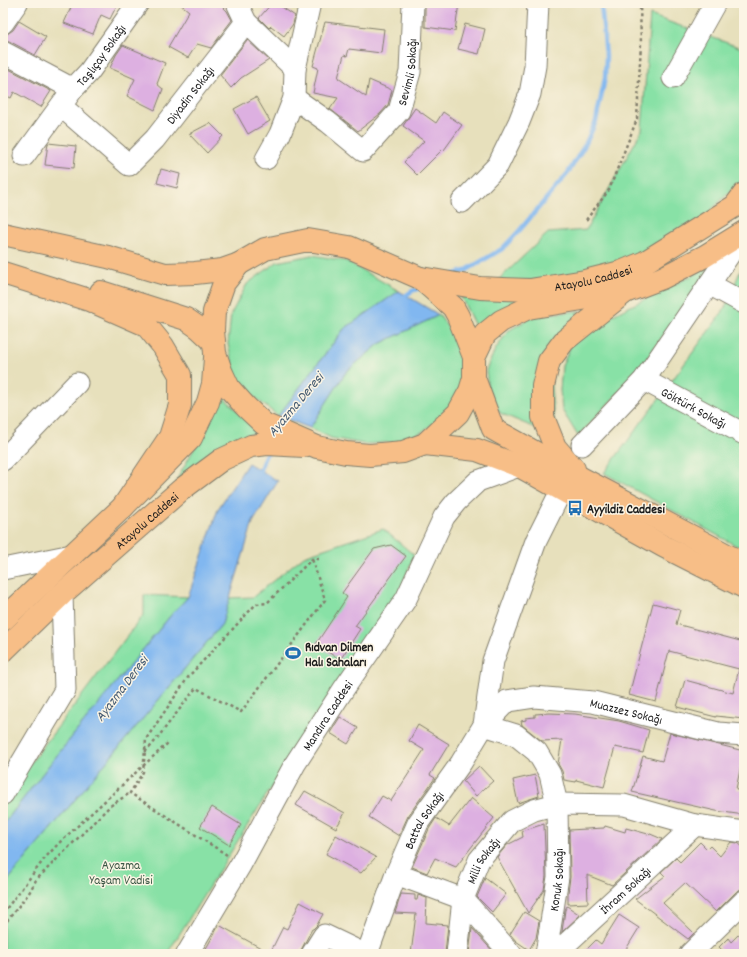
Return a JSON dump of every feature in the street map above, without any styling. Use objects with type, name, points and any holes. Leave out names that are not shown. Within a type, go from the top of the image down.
[{"type":"main road","name":"Atayolu Caddesi","points":[[420,278],[480,288],[530,290],[585,281],[621,272],[645,262],[666,250],[736,206],[744,194]]},
{"type":"main road","name":"Atayolu Caddesi","points":[[625,292],[662,278],[705,256],[744,232]]},
{"type":"main road","points":[[3,234],[108,257],[165,274],[222,270],[239,264],[265,248],[308,240],[349,247],[420,278],[453,307],[474,357],[474,378],[470,391],[458,412],[425,444],[403,452],[370,455],[346,453],[317,447],[264,424],[229,388],[221,371],[214,347],[214,312],[224,283],[239,264]]},
{"type":"main road","points":[[3,269],[98,292],[186,319],[199,328],[214,347]]},
{"type":"main road","points":[[3,273],[89,300],[146,325],[163,346],[180,375],[180,405],[170,437],[123,507]]},
{"type":"main road","points":[[474,357],[485,334],[501,321],[528,308],[625,292]]},
{"type":"main road","points":[[583,479],[555,447],[543,417],[543,386],[548,361],[564,341],[625,292]]},
{"type":"main road","name":"Atayolu Caddesi","points":[[3,620],[123,507],[191,438],[208,402],[212,384],[214,347]]},
{"type":"main road","points":[[474,378],[493,429],[583,479],[744,564]]},
{"type":"main road","name":"Atayolu Caddesi","points":[[3,651],[62,594],[182,489],[221,460],[251,446],[289,444],[317,447]]},
{"type":"main road","points":[[425,444],[477,450],[519,466],[664,546],[744,587]]},
{"type":"street","points":[[3,23],[17,3]]},
{"type":"street","name":"Taşlıçay Sokağı","points":[[24,156],[67,98],[89,72],[138,3]]},
{"type":"street","points":[[237,3],[246,22],[295,69]]},
{"type":"street","points":[[266,159],[280,134],[294,98],[295,69],[310,3]]},
{"type":"street","name":"Sevimli Sokağı","points":[[294,98],[328,122],[363,151],[399,111],[410,72],[413,3]]},
{"type":"street","points":[[462,202],[498,166],[519,122],[530,94],[535,66],[538,3]]},
{"type":"street","points":[[673,78],[715,3]]},
{"type":"street","name":"Diyadin Sokağı","points":[[67,98],[129,165],[155,139],[246,22]]},
{"type":"street","points":[[3,52],[67,98]]},
{"type":"street","name":"Atayolu Caddesi","points":[[582,444],[644,380],[744,232]]},
{"type":"street","points":[[709,284],[744,303]]},
{"type":"street","name":"Göktürk Sokağı","points":[[644,380],[744,434]]},
{"type":"street","points":[[3,460],[77,383]]},
{"type":"street","name":"Mandıra Caddesi","points":[[187,954],[241,864],[295,764],[406,599],[444,517],[456,502],[478,481],[519,466]]},
{"type":"street","points":[[484,725],[493,661],[536,541],[562,489]]},
{"type":"street","points":[[3,569],[72,555]]},
{"type":"street","points":[[3,794],[65,690],[62,594]]},
{"type":"street","name":"Muazzez Sokağı","points":[[507,701],[534,697],[593,702],[718,733],[744,735]]},
{"type":"street","name":"Battal Sokağı","points":[[365,954],[396,874],[418,823],[461,763],[484,725],[507,701]]},
{"type":"street","name":"Konuk Sokağı","points":[[484,725],[516,735],[537,752],[550,774],[557,804],[558,877],[546,954]]},
{"type":"street","name":"Milli Sokağı","points":[[457,954],[463,899],[479,860],[512,821],[534,810],[557,804],[624,805],[695,825],[744,832]]},
{"type":"street","name":"İhram Sokağı","points":[[555,954],[695,825]]},
{"type":"street","points":[[396,874],[463,899],[511,954]]},
{"type":"street","points":[[690,954],[744,901]]},
{"type":"street","points":[[312,954],[324,935],[365,954]]},
{"type":"path","points":[[586,220],[609,190],[637,118],[641,43],[640,3]]},
{"type":"path","points":[[3,926],[29,893],[36,880],[110,806],[130,793],[143,772],[146,739],[188,676],[256,604],[267,603],[312,559],[319,559]]},
{"type":"path","points":[[145,752],[196,688],[241,712],[325,600],[312,559]]},
{"type":"path","points":[[3,913],[45,858],[168,743]]},
{"type":"path","points":[[130,793],[241,864]]},
{"type":"green space","points":[[650,15],[744,49],[744,178],[704,217],[657,249],[583,276],[494,284],[548,233],[586,230],[642,130]]},
{"type":"green space","points":[[312,255],[346,261],[399,291],[344,329],[278,416],[254,397],[236,376],[228,344],[231,314],[247,284],[277,262]]},
{"type":"green space","points":[[744,262],[744,550],[604,473],[724,310]]},
{"type":"green space","points":[[713,265],[636,374],[578,436],[562,410],[560,390],[562,366],[572,343],[597,323]]},
{"type":"green space","points":[[461,297],[539,298],[478,332]]},
{"type":"green space","points":[[580,311],[563,329],[548,356],[556,437],[500,413],[488,389],[486,370],[495,350],[508,331],[535,315]]},
{"type":"green space","points":[[439,315],[454,336],[464,364],[461,391],[444,415],[422,432],[396,442],[364,444],[331,438],[310,428],[346,372],[379,344]]},
{"type":"green space","points":[[223,397],[260,431],[234,439],[204,457],[176,481]]},
{"type":"green space","name":"Ayazma Yaşam Vadisi","points":[[383,529],[414,555],[393,608],[266,796],[167,954],[3,954],[3,887],[222,624],[229,598],[253,597],[304,556]]},
{"type":"green space","points":[[144,595],[188,597],[171,615],[50,764],[3,825],[3,799],[144,614]]},
{"type":"water","points":[[399,291],[439,315],[379,344],[346,372],[310,428],[278,416],[344,329]]},
{"type":"water","points":[[248,463],[278,481],[253,522],[222,624],[3,887],[3,825],[50,764],[171,615],[188,597],[218,509]]},
{"type":"building","points":[[73,3],[118,3],[110,19],[101,15],[93,34],[64,23]]},
{"type":"building","points":[[179,3],[219,3],[227,11],[232,20],[211,48],[197,44],[188,58],[168,47],[189,11]]},
{"type":"building","points":[[272,3],[276,3],[295,16],[293,24],[284,36],[271,26],[269,28],[259,18]]},
{"type":"building","points":[[425,3],[459,3],[455,31],[425,27]]},
{"type":"building","points":[[19,21],[46,37],[35,55],[9,41],[3,40],[7,34],[13,30]]},
{"type":"building","points":[[325,22],[384,29],[381,53],[349,49],[347,56],[344,55],[338,78],[366,97],[369,80],[392,90],[388,105],[380,114],[358,131],[330,109],[338,98],[313,93],[318,68],[313,66]]},
{"type":"building","points":[[465,24],[485,29],[479,54],[458,49]]},
{"type":"building","points":[[247,40],[269,60],[241,78],[231,88],[220,75]]},
{"type":"building","points":[[123,45],[165,63],[157,84],[163,89],[155,110],[127,96],[135,79],[110,68]]},
{"type":"building","points":[[3,66],[51,91],[41,107],[14,92],[11,98],[3,94]]},
{"type":"building","points":[[256,97],[270,121],[248,134],[234,109]]},
{"type":"building","points":[[415,108],[436,123],[443,112],[462,125],[444,150],[443,149],[417,175],[404,162],[424,141],[403,126]]},
{"type":"building","points":[[210,123],[223,136],[207,153],[189,134]]},
{"type":"building","points":[[48,143],[76,146],[74,168],[45,165]]},
{"type":"building","points":[[161,169],[180,174],[177,188],[157,183]]},
{"type":"building","points":[[391,545],[406,556],[355,626],[360,629],[340,660],[316,644],[347,597],[342,593],[374,549]]},
{"type":"building","points":[[653,603],[680,610],[676,624],[744,642],[744,719],[716,717],[677,707],[685,680],[733,693],[739,669],[669,651],[656,702],[629,695]]},
{"type":"building","points":[[535,714],[575,714],[619,721],[649,730],[643,753],[615,747],[604,787],[576,780],[576,782],[564,780],[562,771],[558,764],[562,740],[542,741],[522,725],[521,721],[526,720],[526,718],[535,717]]},
{"type":"building","points":[[340,717],[358,728],[348,744],[330,733]]},
{"type":"building","points":[[418,725],[449,744],[430,775],[435,778],[408,816],[399,836],[369,817],[382,796],[391,801],[424,750],[409,741]]},
{"type":"building","points":[[670,733],[744,751],[736,789],[744,790],[744,815],[716,811],[632,792],[643,756],[662,761]]},
{"type":"building","points":[[479,766],[493,781],[476,796],[463,781]]},
{"type":"building","points":[[535,775],[539,796],[518,803],[513,780]]},
{"type":"building","points":[[305,791],[345,813],[336,828],[296,805]]},
{"type":"building","points":[[471,798],[494,818],[456,867],[435,858],[427,873],[412,867],[429,829],[436,818],[449,826]]},
{"type":"building","points":[[212,807],[241,825],[229,845],[200,827]]},
{"type":"building","points":[[544,824],[546,876],[544,890],[528,913],[497,857],[507,845],[523,837],[522,831]]},
{"type":"building","points":[[605,826],[625,832],[626,828],[648,833],[662,839],[612,885],[587,875],[588,903],[568,904],[570,877],[569,830],[604,828]]},
{"type":"building","points":[[336,835],[376,857],[361,873],[326,854]]},
{"type":"building","points":[[700,842],[707,849],[710,846],[720,856],[731,842],[738,843],[744,848],[744,887],[736,892],[716,912],[685,883],[663,903],[694,933],[688,939],[635,899],[665,876],[661,872],[676,858],[680,862]]},
{"type":"building","points":[[485,878],[506,894],[492,912],[477,897]]},
{"type":"building","points":[[401,894],[415,895],[415,900],[417,900],[418,895],[427,898],[426,923],[448,925],[445,954],[411,954],[416,914],[395,913]]},
{"type":"building","points":[[300,902],[323,914],[317,925],[312,929],[299,954],[203,954],[219,925],[270,953],[283,927],[287,929]]},
{"type":"building","points":[[567,906],[580,915],[562,932],[565,910]]},
{"type":"building","points":[[524,912],[539,921],[536,938],[529,950],[516,941],[510,934]]},
{"type":"building","points":[[619,915],[639,928],[623,954],[582,954],[596,940],[601,944]]},
{"type":"building","points":[[472,928],[495,954],[469,954]]},
{"type":"building","points":[[738,935],[744,940],[744,954],[720,954],[723,951],[719,947],[728,938],[731,942]]},
{"type":"waterway","name":"Ayazma Deresi","points":[[453,275],[465,271],[502,249],[568,173],[586,143],[596,121],[605,78],[606,56],[601,3]]},
{"type":"waterway","name":"Ayazma Deresi","points":[[401,299],[412,291],[420,288]]},
{"type":"waterway","name":"Ayazma Deresi","points":[[258,475],[265,456],[269,451]]},
{"type":"place","name":"Ayyildiz Caddesi","points":[[575,508]]},
{"type":"place","name":"Rıdvan Dilmen Halı Sahaları","points":[[293,653]]}]
